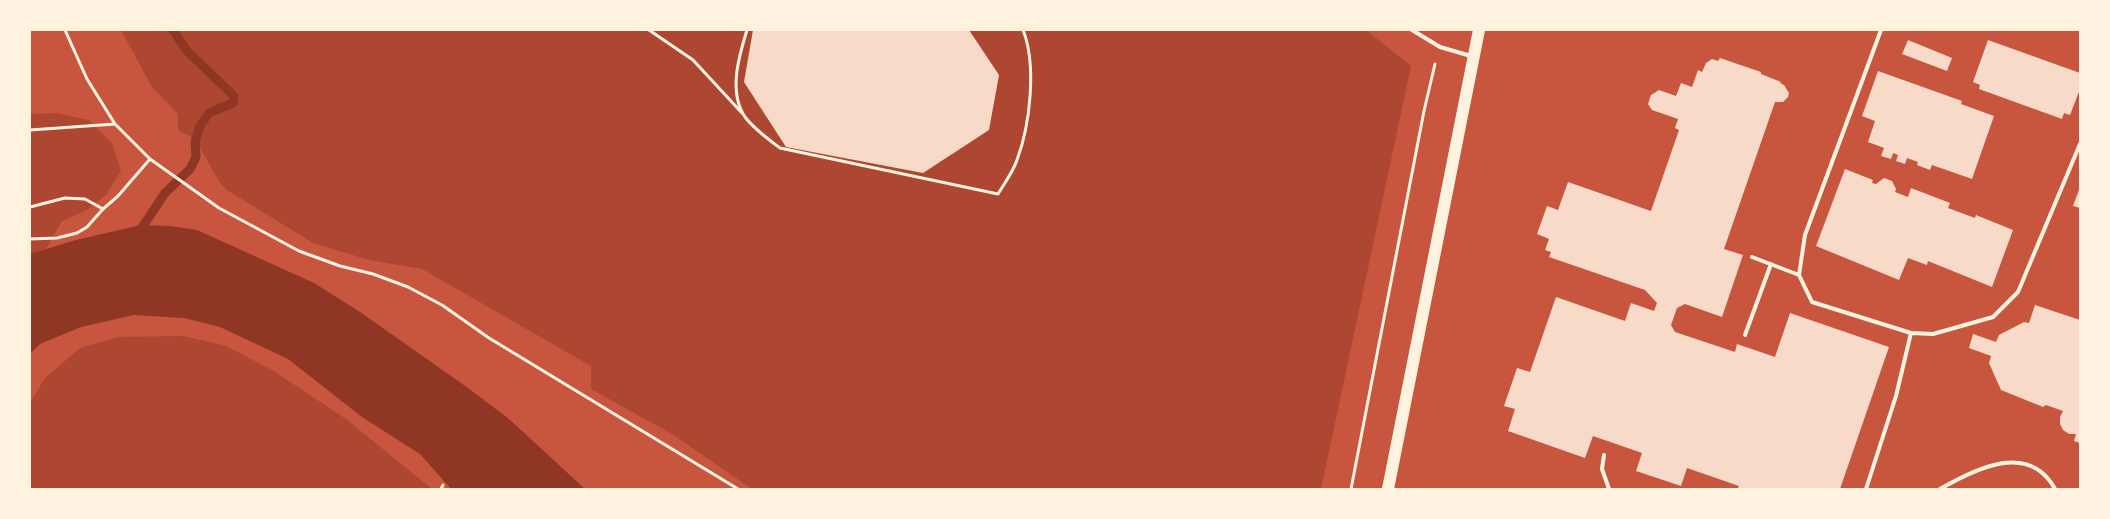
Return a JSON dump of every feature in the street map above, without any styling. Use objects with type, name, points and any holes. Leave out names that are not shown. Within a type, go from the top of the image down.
[{"type":"main road","points":[[1388,489],[1479,30]]},
{"type":"lane","points":[[1412,30],[1440,48],[1473,57]]},
{"type":"lane","points":[[1880,30],[1805,236],[1798,275],[1812,302],[1911,333],[1932,334],[1993,317],[2018,292],[2080,144]]},
{"type":"lane","points":[[1752,257],[1798,275]]},
{"type":"lane","points":[[1745,335],[1771,264]]},
{"type":"lane","points":[[1866,489],[1896,396],[1911,333]]},
{"type":"lane","points":[[1604,455],[1602,469],[1608,489]]},
{"type":"lane","points":[[1940,489],[1987,466],[2016,462],[2029,465],[2041,471],[2055,489]]},
{"type":"path","points":[[64,30],[87,79],[116,124],[161,168],[219,208],[299,251],[408,287],[442,305],[489,338],[738,489]]},
{"type":"path","points":[[649,30],[693,60],[744,116],[780,148],[998,194],[1017,161],[1027,122],[1031,71],[1028,43],[1023,30]]},
{"type":"path","points":[[744,116],[739,102],[736,78],[747,30]]},
{"type":"path","points":[[1351,489],[1424,111],[1440,48]]},
{"type":"path","points":[[30,130],[116,124]]},
{"type":"path","points":[[30,239],[56,238],[78,233],[87,227],[118,196],[150,159]]},
{"type":"path","points":[[30,207],[65,198],[85,199],[103,210]]},
{"type":"shaded area","points":[[121,30],[1366,30],[1411,66],[1321,489],[752,489],[672,434],[591,389],[591,366],[422,269],[369,260],[313,243],[227,190],[220,183],[195,139],[178,130],[178,114],[152,87]]},
{"type":"shaded area","points":[[56,113],[89,120],[112,143],[121,171],[106,195],[87,210],[62,221],[46,249],[30,254],[30,114]]},
{"type":"shaded area","points":[[141,225],[170,226],[197,230],[314,283],[360,312],[509,419],[585,489],[451,489],[420,454],[362,417],[288,359],[220,327],[184,318],[134,315],[81,327],[40,344],[30,354],[30,254],[76,240]]},
{"type":"shaded area","points":[[183,336],[226,346],[272,370],[346,419],[432,489],[30,489],[30,403],[45,378],[80,348],[119,337]]},
{"type":"building","points":[[753,30],[969,30],[999,75],[989,130],[923,173],[786,147],[744,82]]},
{"type":"building","points":[[1908,40],[1952,58],[1947,71],[1902,54]]},
{"type":"building","points":[[1988,40],[2080,73],[2080,89],[2070,115],[2064,113],[2062,119],[1979,89],[1980,85],[1973,82]]},
{"type":"building","points":[[1720,58],[1761,72],[1761,74],[1781,82],[1789,93],[1783,102],[1775,102],[1724,249],[1743,255],[1722,317],[1685,304],[1677,308],[1671,325],[1675,332],[1735,352],[1737,344],[1775,357],[1790,313],[1889,347],[1840,489],[1741,489],[1738,488],[1739,486],[1687,468],[1681,486],[1636,471],[1642,453],[1593,436],[1585,458],[1508,431],[1515,409],[1504,406],[1517,368],[1530,372],[1556,297],[1625,321],[1631,303],[1654,311],[1657,303],[1645,290],[1549,257],[1551,252],[1545,250],[1549,239],[1537,234],[1547,206],[1558,210],[1568,182],[1651,211],[1679,130],[1675,128],[1678,119],[1652,110],[1648,104],[1651,95],[1659,90],[1676,96],[1681,83],[1692,87],[1698,70],[1702,72],[1706,63],[1712,59],[1718,61]]},
{"type":"building","points":[[1878,71],[1962,101],[1961,104],[1994,116],[1972,179],[1932,165],[1930,170],[1917,165],[1918,162],[1907,158],[1905,164],[1896,161],[1898,155],[1893,153],[1891,159],[1881,156],[1884,148],[1868,142],[1875,121],[1862,116]]},
{"type":"building","points":[[1845,169],[1873,180],[1872,183],[1876,184],[1884,178],[1892,181],[1896,189],[1895,192],[1908,197],[1911,188],[1950,203],[1948,208],[1975,218],[1976,215],[2013,230],[1992,287],[1928,261],[1927,265],[1908,258],[1899,280],[1816,246]]},
{"type":"building","points":[[2080,187],[2080,208],[2073,206]]},
{"type":"building","points":[[2035,305],[2080,320],[2080,443],[2074,441],[2076,434],[2069,434],[2063,430],[2060,424],[2060,417],[2063,411],[2046,405],[2043,407],[2001,390],[1989,363],[1991,356],[1969,348],[1973,334],[1996,342],[1999,335],[2024,322],[2029,323]]},
{"type":"waterway","points":[[137,235],[165,193],[190,169],[196,157],[195,142],[200,126],[209,113],[233,103],[234,96],[187,51],[173,30]]}]
